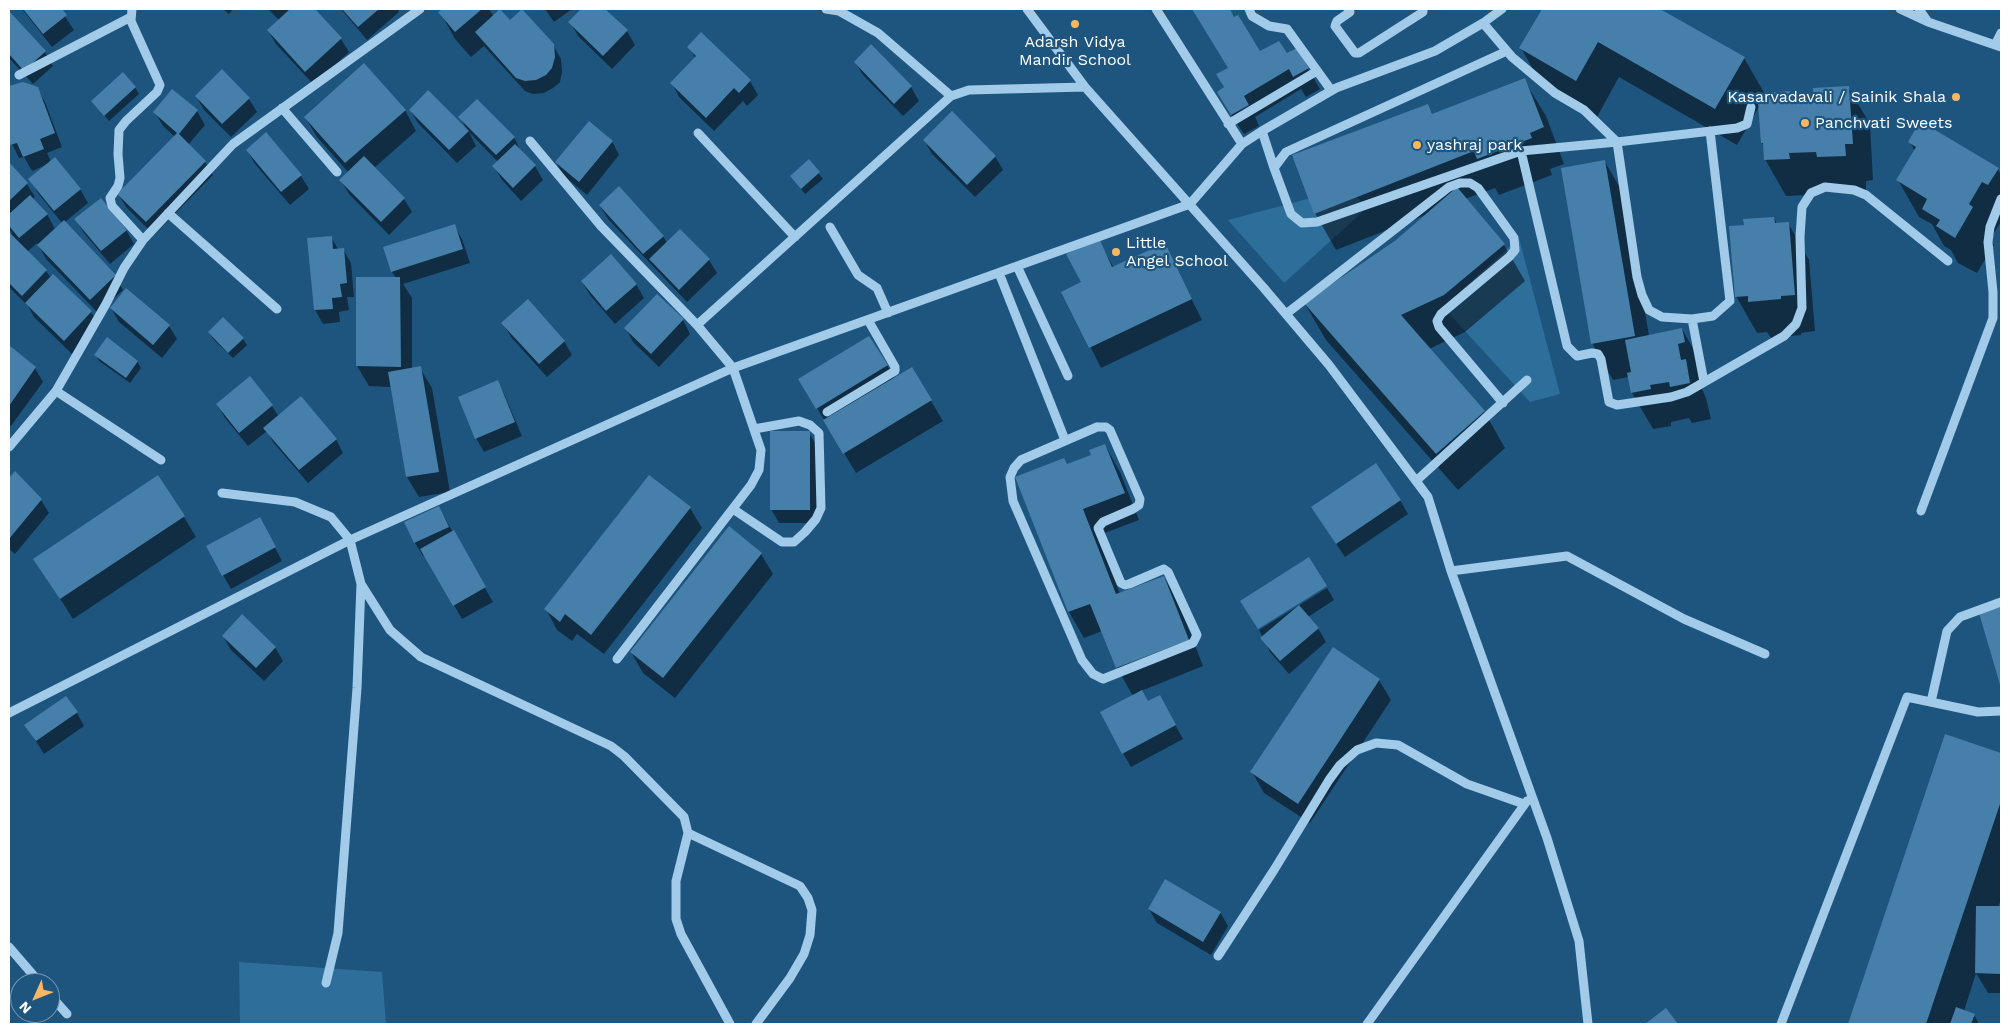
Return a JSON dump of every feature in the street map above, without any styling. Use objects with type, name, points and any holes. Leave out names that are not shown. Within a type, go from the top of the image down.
[{"type":"street","points":[[9,447],[56,392],[106,304],[124,268],[143,240],[168,213],[233,144],[420,9]]},
{"type":"street","points":[[826,9],[838,11],[878,34],[952,96]]},
{"type":"street","points":[[1027,9],[1084,87],[1190,204],[1328,365],[1428,497],[1451,571],[1547,838],[1579,941],[1588,1024]]},
{"type":"street","points":[[1156,9],[1242,144]]},
{"type":"street","points":[[1249,9],[1252,16],[1269,26],[1288,29],[1331,90]]},
{"type":"street","points":[[1348,9],[1350,12],[1337,21],[1335,26],[1354,53],[1359,52],[1422,12],[1423,9]]},
{"type":"street","points":[[9,713],[350,540],[733,368],[1190,204],[1242,144],[1262,131],[1331,90],[1435,51],[1483,23],[1502,9]]},
{"type":"street","points":[[1900,9],[1928,22],[1998,46],[2001,33]]},
{"type":"street","points":[[1919,9],[1928,22]]},
{"type":"street","points":[[19,75],[132,13]]},
{"type":"street","points":[[132,13],[131,21],[160,85],[157,92],[119,130],[120,178],[118,186],[110,198],[112,206],[143,240]]},
{"type":"street","points":[[1483,23],[1507,51],[1555,93],[1584,110],[1617,142],[1637,277],[1649,310],[1662,317],[1692,319],[1713,316],[1730,301],[1710,131]]},
{"type":"street","points":[[1274,168],[1286,152],[1507,51]]},
{"type":"street","points":[[1228,124],[1318,71]]},
{"type":"street","points":[[697,325],[952,96],[969,90],[1084,87]]},
{"type":"street","points":[[1262,131],[1291,214],[1302,223],[1317,222],[1521,151],[1737,128],[1747,124],[1751,107]]},
{"type":"street","points":[[282,108],[338,172]]},
{"type":"street","points":[[698,134],[795,237]]},
{"type":"street","points":[[530,141],[565,186],[697,325],[733,368],[761,450],[759,470],[751,486],[617,659]]},
{"type":"street","points":[[1521,151],[1567,346],[1577,356],[1592,353],[1598,354],[1601,359],[1609,402],[1616,405],[1670,397],[1688,392],[1784,336],[1796,324],[1802,308],[1800,237],[1802,207],[1811,193],[1826,187],[1854,190],[1866,195],[1948,261]]},
{"type":"street","points":[[1286,314],[1449,186],[1470,183],[1478,188],[1514,238],[1515,250],[1441,314],[1437,320],[1439,327],[1503,403]]},
{"type":"street","points":[[1921,511],[1993,318],[1993,292],[1988,242],[1990,227],[2001,199]]},
{"type":"street","points":[[168,213],[277,309]]},
{"type":"street","points":[[830,227],[858,275],[877,288],[888,313]]},
{"type":"street","points":[[1017,266],[1068,376]]},
{"type":"street","points":[[999,273],[1065,440]]},
{"type":"street","points":[[1692,319],[1704,382]]},
{"type":"street","points":[[827,412],[895,371],[895,367],[868,320]]},
{"type":"street","points":[[1416,482],[1527,380]]},
{"type":"street","points":[[56,392],[161,460]]},
{"type":"street","points":[[733,509],[782,542],[794,542],[816,519],[821,508],[819,433],[810,425],[799,421],[754,429]]},
{"type":"street","points":[[1097,427],[1106,427],[1110,430],[1140,498],[1139,505],[1133,509],[1103,522],[1098,528],[1100,534],[1121,583],[1125,585],[1164,569],[1168,572],[1197,635],[1193,643],[1103,679],[1093,674],[1082,660],[1013,501],[1010,478],[1014,468],[1021,460],[1065,440],[1097,427]]},
{"type":"street","points":[[222,493],[295,502],[331,517],[350,540],[361,584],[356,697],[338,933],[326,983]]},
{"type":"street","points":[[1451,571],[1567,556],[1684,618],[1765,654]]},
{"type":"street","points":[[361,584],[390,630],[421,657],[611,746],[624,756],[684,817],[688,833],[676,881],[676,919],[681,934],[730,1024]]},
{"type":"street","points":[[1931,702],[1947,631],[1960,616],[2001,602]]},
{"type":"street","points":[[1781,1024],[1907,697],[1978,712],[2001,711]]},
{"type":"street","points":[[1218,956],[1329,780],[1340,765],[1358,750],[1376,743],[1398,745],[1467,784],[1524,804]]},
{"type":"street","points":[[1367,1024],[1532,794]]},
{"type":"street","points":[[688,833],[800,886],[808,898],[812,910],[810,935],[804,954],[790,978],[756,1024]]},
{"type":"street","points":[[9,947],[31,973]]},
{"type":"street","points":[[60,1006],[67,1014]]},
{"type":"shaded area","points":[[1349,188],[1367,208],[1284,283],[1228,220]]},
{"type":"shaded area","points":[[1519,238],[1560,394],[1530,402],[1443,307]]},
{"type":"shaded area","points":[[239,962],[382,972],[386,1024],[240,1024]]},
{"type":"building","points":[[23,9],[62,9],[67,15],[43,34]]},
{"type":"building","points":[[290,9],[315,9],[342,38],[305,72],[267,30]]},
{"type":"building","points":[[342,9],[379,9],[358,27]]},
{"type":"building","points":[[442,9],[482,9],[455,32],[438,12]]},
{"type":"building","points":[[500,9],[510,20],[522,9],[554,44],[555,57],[552,68],[546,75],[536,80],[525,81],[516,78],[475,32]]},
{"type":"building","points":[[581,9],[605,9],[628,30],[603,56],[568,22]]},
{"type":"building","points":[[1192,9],[1230,9],[1234,17],[1238,15],[1260,51],[1279,41],[1287,53],[1297,48],[1309,68],[1293,77],[1289,69],[1244,96],[1249,105],[1231,115],[1217,92],[1224,87],[1216,74],[1228,68]]},
{"type":"building","points":[[1542,9],[1660,9],[1745,57],[1715,109],[1598,42],[1576,81],[1519,48]]},
{"type":"building","points":[[9,11],[46,51],[24,71],[9,54]]},
{"type":"building","points":[[701,32],[751,80],[739,93],[734,88],[706,118],[670,83],[696,56],[687,47]]},
{"type":"building","points":[[871,44],[912,86],[894,104],[854,62]]},
{"type":"building","points":[[364,63],[406,110],[345,163],[304,117]]},
{"type":"building","points":[[222,69],[250,98],[222,124],[195,96]]},
{"type":"building","points":[[123,72],[136,87],[104,116],[91,101]]},
{"type":"building","name":"yashraj park","points":[[1525,78],[1544,127],[1530,133],[1532,138],[1477,159],[1474,151],[1314,214],[1292,155],[1428,104],[1432,114]]},
{"type":"building","points":[[23,82],[38,87],[55,133],[40,139],[44,149],[23,157],[17,143],[10,145],[9,141],[9,86]]},
{"type":"building","name":"Panchvati Sweets","points":[[1849,86],[1853,144],[1845,144],[1846,156],[1817,157],[1816,152],[1789,153],[1790,159],[1764,160],[1758,102],[1764,102],[1763,93],[1790,91],[1791,96],[1813,95],[1813,88]]},
{"type":"building","points":[[172,89],[198,110],[179,134],[206,161],[146,222],[117,194],[177,133],[153,112]]},
{"type":"building","points":[[428,90],[469,131],[449,150],[409,110]]},
{"type":"building","points":[[477,99],[515,137],[496,155],[458,117]]},
{"type":"building","points":[[952,111],[996,156],[967,185],[923,140]]},
{"type":"building","points":[[589,121],[613,141],[579,182],[555,162]]},
{"type":"building","points":[[1920,121],[1999,168],[1988,185],[1982,182],[1969,204],[1973,207],[1955,238],[1936,226],[1940,220],[1922,209],[1927,199],[1896,180],[1916,147],[1908,142]]},
{"type":"building","points":[[266,132],[302,175],[281,192],[246,150]]},
{"type":"building","points":[[515,144],[536,165],[513,188],[492,166]]},
{"type":"building","points":[[364,156],[405,198],[381,222],[339,180]]},
{"type":"building","points":[[55,157],[81,189],[54,211],[28,179]]},
{"type":"building","points":[[809,159],[820,172],[801,189],[790,176]]},
{"type":"building","points":[[1605,160],[1635,336],[1591,344],[1561,168]]},
{"type":"building","points":[[9,162],[28,183],[9,201]]},
{"type":"building","points":[[619,186],[664,236],[643,254],[599,205]]},
{"type":"building","points":[[1457,187],[1505,244],[1444,295],[1401,315],[1485,411],[1436,454],[1304,303],[1396,240]]},
{"type":"building","points":[[30,195],[48,214],[19,238],[9,226],[9,214]]},
{"type":"building","points":[[101,198],[127,230],[101,251],[74,219]]},
{"type":"building","points":[[1774,217],[1775,223],[1789,222],[1795,295],[1781,296],[1781,299],[1748,302],[1748,296],[1735,297],[1729,226],[1744,225],[1743,219]]},
{"type":"building","points":[[64,220],[116,275],[90,300],[37,245]]},
{"type":"building","points":[[455,224],[463,249],[391,272],[383,247]]},
{"type":"building","points":[[680,229],[710,259],[679,290],[649,259]]},
{"type":"building","points":[[10,233],[47,270],[22,296],[9,283]]},
{"type":"building","points":[[332,236],[333,249],[344,248],[347,283],[340,284],[342,297],[332,298],[333,309],[314,310],[307,238]]},
{"type":"building","points":[[1099,238],[1112,267],[1165,243],[1192,299],[1089,348],[1061,292],[1081,282],[1066,254]]},
{"type":"building","points":[[611,254],[637,284],[606,311],[581,281]]},
{"type":"building","points":[[53,274],[92,311],[64,341],[25,303]]},
{"type":"building","points":[[356,277],[400,277],[401,367],[356,366]]},
{"type":"building","points":[[126,288],[170,325],[153,345],[110,308]]},
{"type":"building","points":[[657,294],[684,319],[651,354],[624,328]]},
{"type":"building","points":[[528,299],[565,341],[539,364],[501,323]]},
{"type":"building","points":[[223,317],[244,338],[228,353],[208,332]]},
{"type":"building","points":[[1682,328],[1685,342],[1678,344],[1681,360],[1686,359],[1690,383],[1670,387],[1669,382],[1650,385],[1651,389],[1631,393],[1627,373],[1631,372],[1625,340]]},
{"type":"building","points":[[869,336],[888,365],[816,409],[798,379]]},
{"type":"building","points":[[107,337],[138,361],[126,378],[94,355]]},
{"type":"building","points":[[9,345],[36,367],[9,406]]},
{"type":"building","points":[[421,366],[439,472],[406,477],[388,372]]},
{"type":"building","points":[[912,367],[932,400],[843,454],[823,420]]},
{"type":"building","points":[[250,376],[273,405],[239,433],[216,404]]},
{"type":"building","points":[[498,380],[515,422],[475,439],[458,397]]},
{"type":"building","points":[[301,396],[337,439],[299,470],[263,428]]},
{"type":"building","points":[[770,431],[810,431],[810,510],[770,510]]},
{"type":"building","points":[[1105,444],[1125,493],[1083,509],[1116,594],[1164,576],[1189,640],[1116,668],[1090,604],[1068,612],[1015,477],[1064,458],[1067,464],[1091,455],[1089,450]]},
{"type":"building","points":[[1376,463],[1401,500],[1336,544],[1311,507]]},
{"type":"building","points":[[15,471],[42,499],[9,539],[9,478]]},
{"type":"building","points":[[158,475],[185,516],[60,599],[33,559]]},
{"type":"building","points":[[649,475],[691,507],[591,635],[565,614],[560,622],[544,609]]},
{"type":"building","points":[[439,506],[449,527],[414,543],[404,522]]},
{"type":"building","points":[[260,517],[276,547],[222,576],[206,546]]},
{"type":"building","points":[[729,526],[762,553],[663,678],[630,652]]},
{"type":"building","points":[[454,530],[486,587],[453,606],[420,549]]},
{"type":"building","points":[[1309,557],[1327,586],[1258,629],[1240,601]]},
{"type":"building","points":[[1299,605],[1319,628],[1280,661],[1260,638]]},
{"type":"building","points":[[2001,607],[2001,688],[1979,613]]},
{"type":"building","points":[[242,614],[276,647],[256,668],[222,636]]},
{"type":"building","points":[[1333,647],[1380,679],[1298,804],[1250,772]]},
{"type":"building","points":[[1142,690],[1148,701],[1160,695],[1176,725],[1122,754],[1100,712]]},
{"type":"building","points":[[66,696],[78,712],[36,741],[24,725]]},
{"type":"building","points":[[1945,734],[2001,753],[2001,801],[1926,1024],[1848,1024]]},
{"type":"building","points":[[1165,879],[1221,912],[1203,942],[1148,909]]},
{"type":"building","points":[[1976,906],[2001,906],[2001,974],[1975,973]]},
{"type":"building","points":[[1956,1007],[1975,1014],[1971,1024],[1950,1024]]},
{"type":"building","points":[[1666,1008],[1678,1024],[1645,1024]]},
{"type":"place","name":"Adarsh Vidya Mandir School","points":[[1075,24]]},
{"type":"place","name":"Kasarvadavali / Sainik Shala","points":[[1956,97]]},
{"type":"place","name":"Panchvati Sweets","points":[[1805,123]]},
{"type":"place","name":"yashraj park","points":[[1417,145]]},
{"type":"place","name":"Little Angel School","points":[[1116,252]]}]
